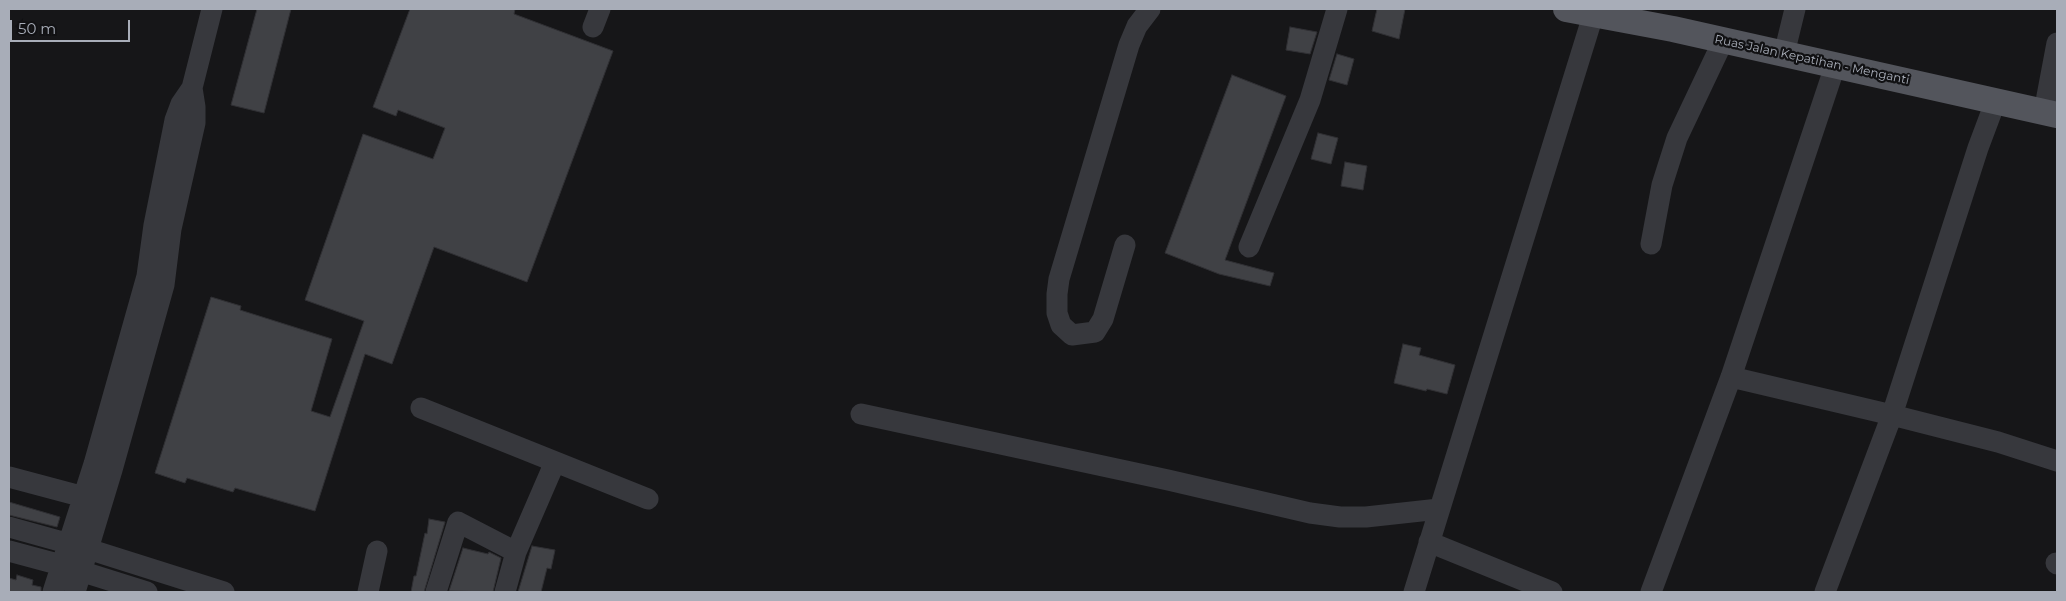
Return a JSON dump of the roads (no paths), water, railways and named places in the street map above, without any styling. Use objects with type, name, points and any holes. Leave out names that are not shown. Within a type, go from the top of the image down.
[{"type":"main road","name":"Ruas Jalan Kepatihan - Menganti","points":[[1566,9],[1594,12],[1996,100],[2050,114]]},
{"type":"street","points":[[53,592],[71,568],[103,467],[147,276],[159,254],[154,225],[175,120],[181,104],[192,88],[212,9]]},
{"type":"street","points":[[1124,245],[1103,319],[1095,332],[1072,335],[1061,325],[1057,314],[1059,279],[1129,45],[1138,26],[1150,9]]},
{"type":"street","points":[[1249,247],[1310,100],[1337,9]]},
{"type":"street","points":[[1784,54],[1795,9]]},
{"type":"street","points":[[1414,592],[1594,12]]},
{"type":"street","points":[[1651,244],[1662,186],[1677,138],[1722,41]]},
{"type":"street","points":[[2050,114],[2057,43]]},
{"type":"street","points":[[1651,592],[1731,377],[1835,66]]},
{"type":"street","points":[[1825,592],[1892,415],[1978,148],[1996,100]]},
{"type":"street","points":[[1731,377],[1998,442],[2057,461]]},
{"type":"street","points":[[421,408],[648,499]]},
{"type":"street","points":[[861,414],[1168,480],[1310,513],[1340,517],[1366,517],[1439,509]]},
{"type":"street","points":[[504,592],[516,552],[555,462]]},
{"type":"street","points":[[78,547],[84,497],[103,467]]},
{"type":"street","points":[[9,477],[84,497]]},
{"type":"street","points":[[436,592],[458,522],[516,552]]},
{"type":"street","points":[[9,527],[224,592]]},
{"type":"street","points":[[1429,542],[1552,592]]},
{"type":"street","points":[[368,592],[377,551]]},
{"type":"street","points":[[9,552],[71,568],[147,592]]},
{"type":"street","points":[[71,568],[75,592]]}]
